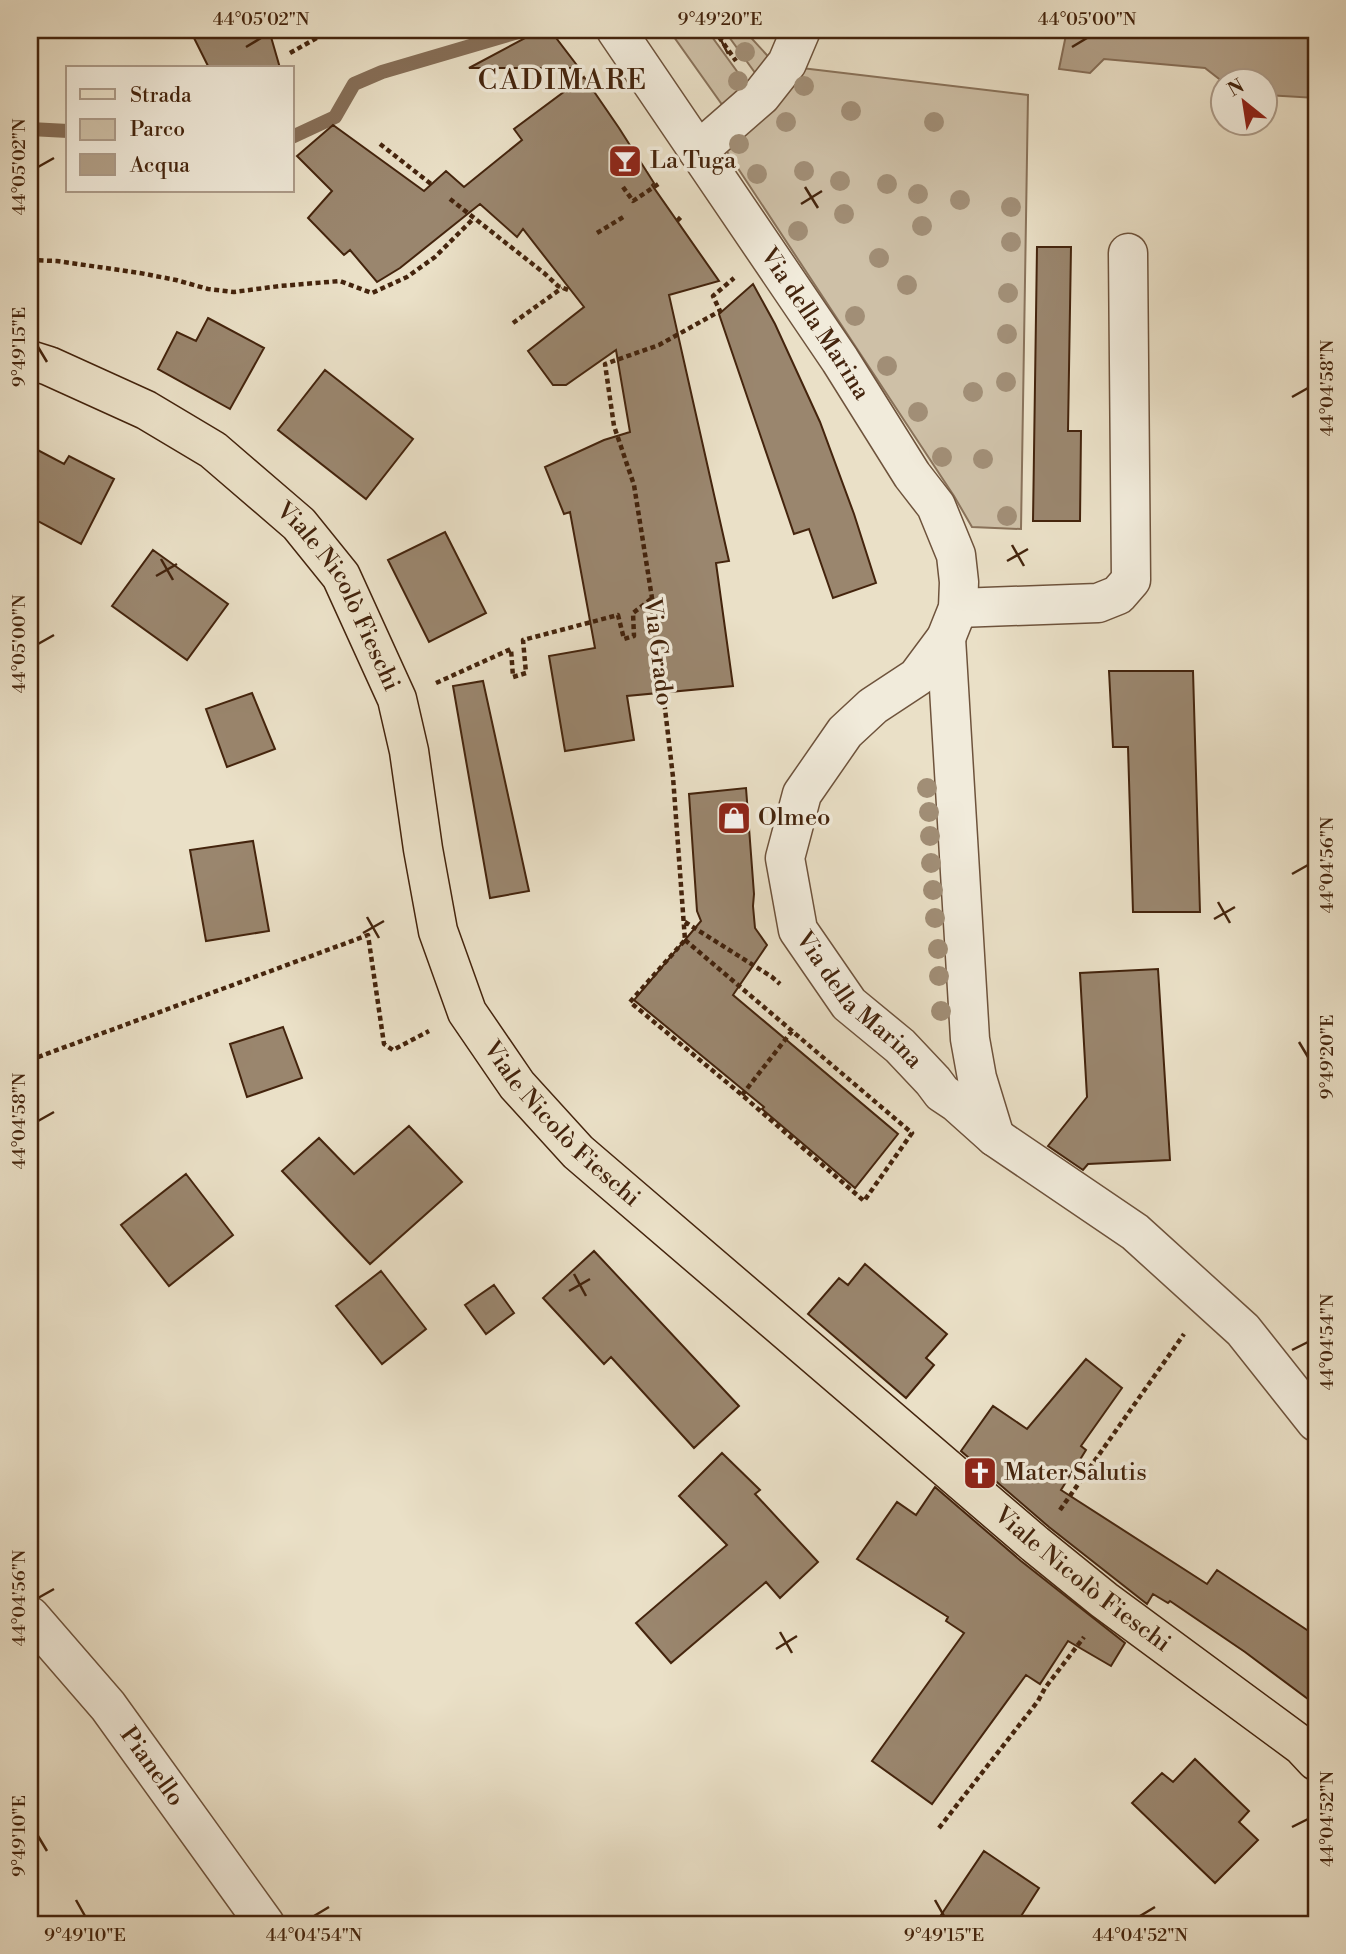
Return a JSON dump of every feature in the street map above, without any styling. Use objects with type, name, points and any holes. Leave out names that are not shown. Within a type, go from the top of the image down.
[{"type":"main road","name":"Viale Nicolò Fieschi","points":[[30,360],[50,366],[146,410],[213,450],[299,524],[341,576],[397,699],[438,931],[467,1012],[517,1085],[578,1152],[1035,1544],[1104,1600],[1302,1746],[1316,1761]]},
{"type":"street","name":"Via della Marina","points":[[616,30],[839,360],[912,475],[936,506],[956,555],[959,582],[952,623],[970,1039],[977,1078],[995,1137]]},
{"type":"street","points":[[698,151],[761,96],[787,63],[801,30]]},
{"type":"street","points":[[952,623],[1098,603],[1118,595],[1131,580],[1128,253]]},
{"type":"street","name":"Via della Marina","points":[[952,623],[917,677],[873,706],[845,732],[802,794],[785,858],[798,930],[823,1021],[900,1046],[942,1093],[995,1137],[1135,1232],[1237,1332],[1316,1422]]},
{"type":"street","name":"Pianello","points":[[30,1615],[108,1706],[265,1924]]},
{"type":"path","points":[[290,53],[331,30]]},
{"type":"path","points":[[380,144],[431,184]]},
{"type":"path","points":[[623,187],[633,201],[660,183]]},
{"type":"path","points":[[450,199],[558,286],[571,291]]},
{"type":"path","points":[[597,233],[625,216]]},
{"type":"path","points":[[30,260],[57,261],[140,273],[208,289],[234,292],[340,281],[372,293],[407,277],[435,257],[474,218]]},
{"type":"path","name":"Via Grado","points":[[685,940],[673,776],[652,598],[634,485],[614,426],[605,364],[659,345],[720,311],[713,296],[739,274]]},
{"type":"path","points":[[513,323],[562,288]]},
{"type":"path","points":[[397,699],[511,649],[513,677],[526,673],[523,640],[618,615],[624,639],[634,636],[633,613],[652,598]]},
{"type":"path","points":[[684,921],[782,985]]},
{"type":"path","points":[[30,1060],[368,935],[384,1044],[393,1050],[467,1012]]},
{"type":"path","points":[[685,940],[823,1021],[912,1133],[864,1201],[630,1002],[685,940]]},
{"type":"path","points":[[742,1095],[823,1021]]},
{"type":"path","points":[[1035,1544],[1202,1311],[1237,1332]]},
{"type":"path","points":[[939,1828],[1094,1624],[1104,1600]]},
{"type":"green space","points":[[669,30],[707,30],[752,92],[728,113]]},
{"type":"green space","points":[[724,30],[744,30],[776,65],[761,81]]},
{"type":"green space","points":[[793,67],[1028,95],[1021,529],[972,527],[722,144]]},
{"type":"water","points":[[1067,30],[1316,30],[1316,98],[1280,96],[1280,66],[1210,66],[1210,72],[1205,68],[1104,59],[1090,73],[1059,69]]},
{"type":"building","points":[[190,30],[269,30],[279,66],[208,66]]},
{"type":"building","points":[[540,30],[550,30],[579,68],[469,68]]},
{"type":"building","points":[[584,77],[654,183],[652,185],[719,281],[669,295],[729,561],[716,563],[733,686],[627,696],[634,740],[565,751],[549,656],[595,648],[570,512],[564,514],[545,467],[604,440],[630,432],[616,350],[566,385],[553,385],[528,351],[584,307],[523,229],[517,237],[480,204],[400,268],[377,282],[350,250],[344,255],[308,218],[332,191],[297,156],[333,125],[424,191],[446,171],[464,187],[522,140],[514,129]]},
{"type":"building","points":[[1037,247],[1071,247],[1068,431],[1081,431],[1080,521],[1033,521]]},
{"type":"building","points":[[753,284],[775,324],[820,422],[876,583],[833,598],[809,529],[794,534],[719,314]]},
{"type":"building","points":[[208,318],[264,348],[230,409],[158,369],[177,332],[196,341]]},
{"type":"building","points":[[325,370],[413,439],[366,499],[278,430]]},
{"type":"building","points":[[30,446],[64,464],[69,456],[114,479],[81,544],[30,517]]},
{"type":"building","points":[[445,532],[486,613],[429,642],[388,560]]},
{"type":"building","points":[[153,550],[228,604],[187,660],[112,606]]},
{"type":"building","points":[[1109,671],[1193,671],[1200,912],[1133,912],[1128,747],[1113,747]]},
{"type":"building","points":[[483,681],[529,891],[490,898],[453,686]]},
{"type":"building","points":[[252,693],[275,749],[227,767],[206,709]]},
{"type":"building","points":[[746,788],[755,928],[767,945],[733,995],[898,1134],[855,1188],[762,1109],[764,1107],[634,1000],[701,921],[697,911],[689,794]]},
{"type":"building","points":[[253,841],[269,931],[206,941],[190,850]]},
{"type":"building","points":[[1158,969],[1170,1160],[1088,1164],[1083,1170],[1048,1146],[1087,1097],[1080,973]]},
{"type":"building","points":[[283,1027],[302,1078],[247,1097],[230,1044]]},
{"type":"building","points":[[409,1126],[462,1182],[370,1264],[282,1171],[319,1138],[354,1174]]},
{"type":"building","points":[[186,1174],[233,1235],[169,1286],[121,1225]]},
{"type":"building","points":[[594,1251],[739,1406],[694,1448],[611,1357],[604,1364],[543,1298]]},
{"type":"building","points":[[865,1264],[947,1334],[926,1358],[934,1365],[906,1398],[808,1314],[839,1278],[848,1285]]},
{"type":"building","points":[[381,1271],[426,1329],[382,1364],[336,1306]]},
{"type":"building","points":[[494,1285],[514,1313],[486,1334],[465,1305]]},
{"type":"building","points":[[1086,1359],[1122,1388],[1081,1446],[1086,1450],[1061,1490],[1207,1584],[1217,1570],[1316,1636],[1316,1705],[1170,1601],[1168,1603],[1153,1594],[1147,1604],[1049,1527],[961,1451],[993,1406],[1027,1429]]},
{"type":"building","points":[[722,1453],[760,1490],[755,1494],[818,1562],[780,1598],[766,1582],[671,1663],[636,1623],[727,1545],[679,1496]]},
{"type":"building","points":[[935,1487],[1021,1561],[1125,1643],[1111,1666],[1068,1641],[1040,1684],[1026,1675],[932,1804],[872,1761],[964,1633],[946,1621],[948,1617],[857,1559],[897,1502],[916,1515]]},
{"type":"building","points":[[1195,1759],[1249,1811],[1239,1822],[1258,1840],[1215,1883],[1132,1803],[1162,1773],[1173,1782]]},
{"type":"building","points":[[984,1851],[1039,1888],[1016,1924],[935,1924]]},
{"type":"waterway","points":[[294,136],[335,117],[354,84],[382,72],[525,30]]},
{"type":"waterway","points":[[30,129],[66,131]]},
{"type":"place","name":"La Tuga","points":[[625,161]]},
{"type":"place","name":"Olmeo","points":[[734,818]]},
{"type":"place","name":"Mater Salutis","points":[[980,1473]]},
{"type":"district","name":"CADIMARE","points":[[563,80]]}]
